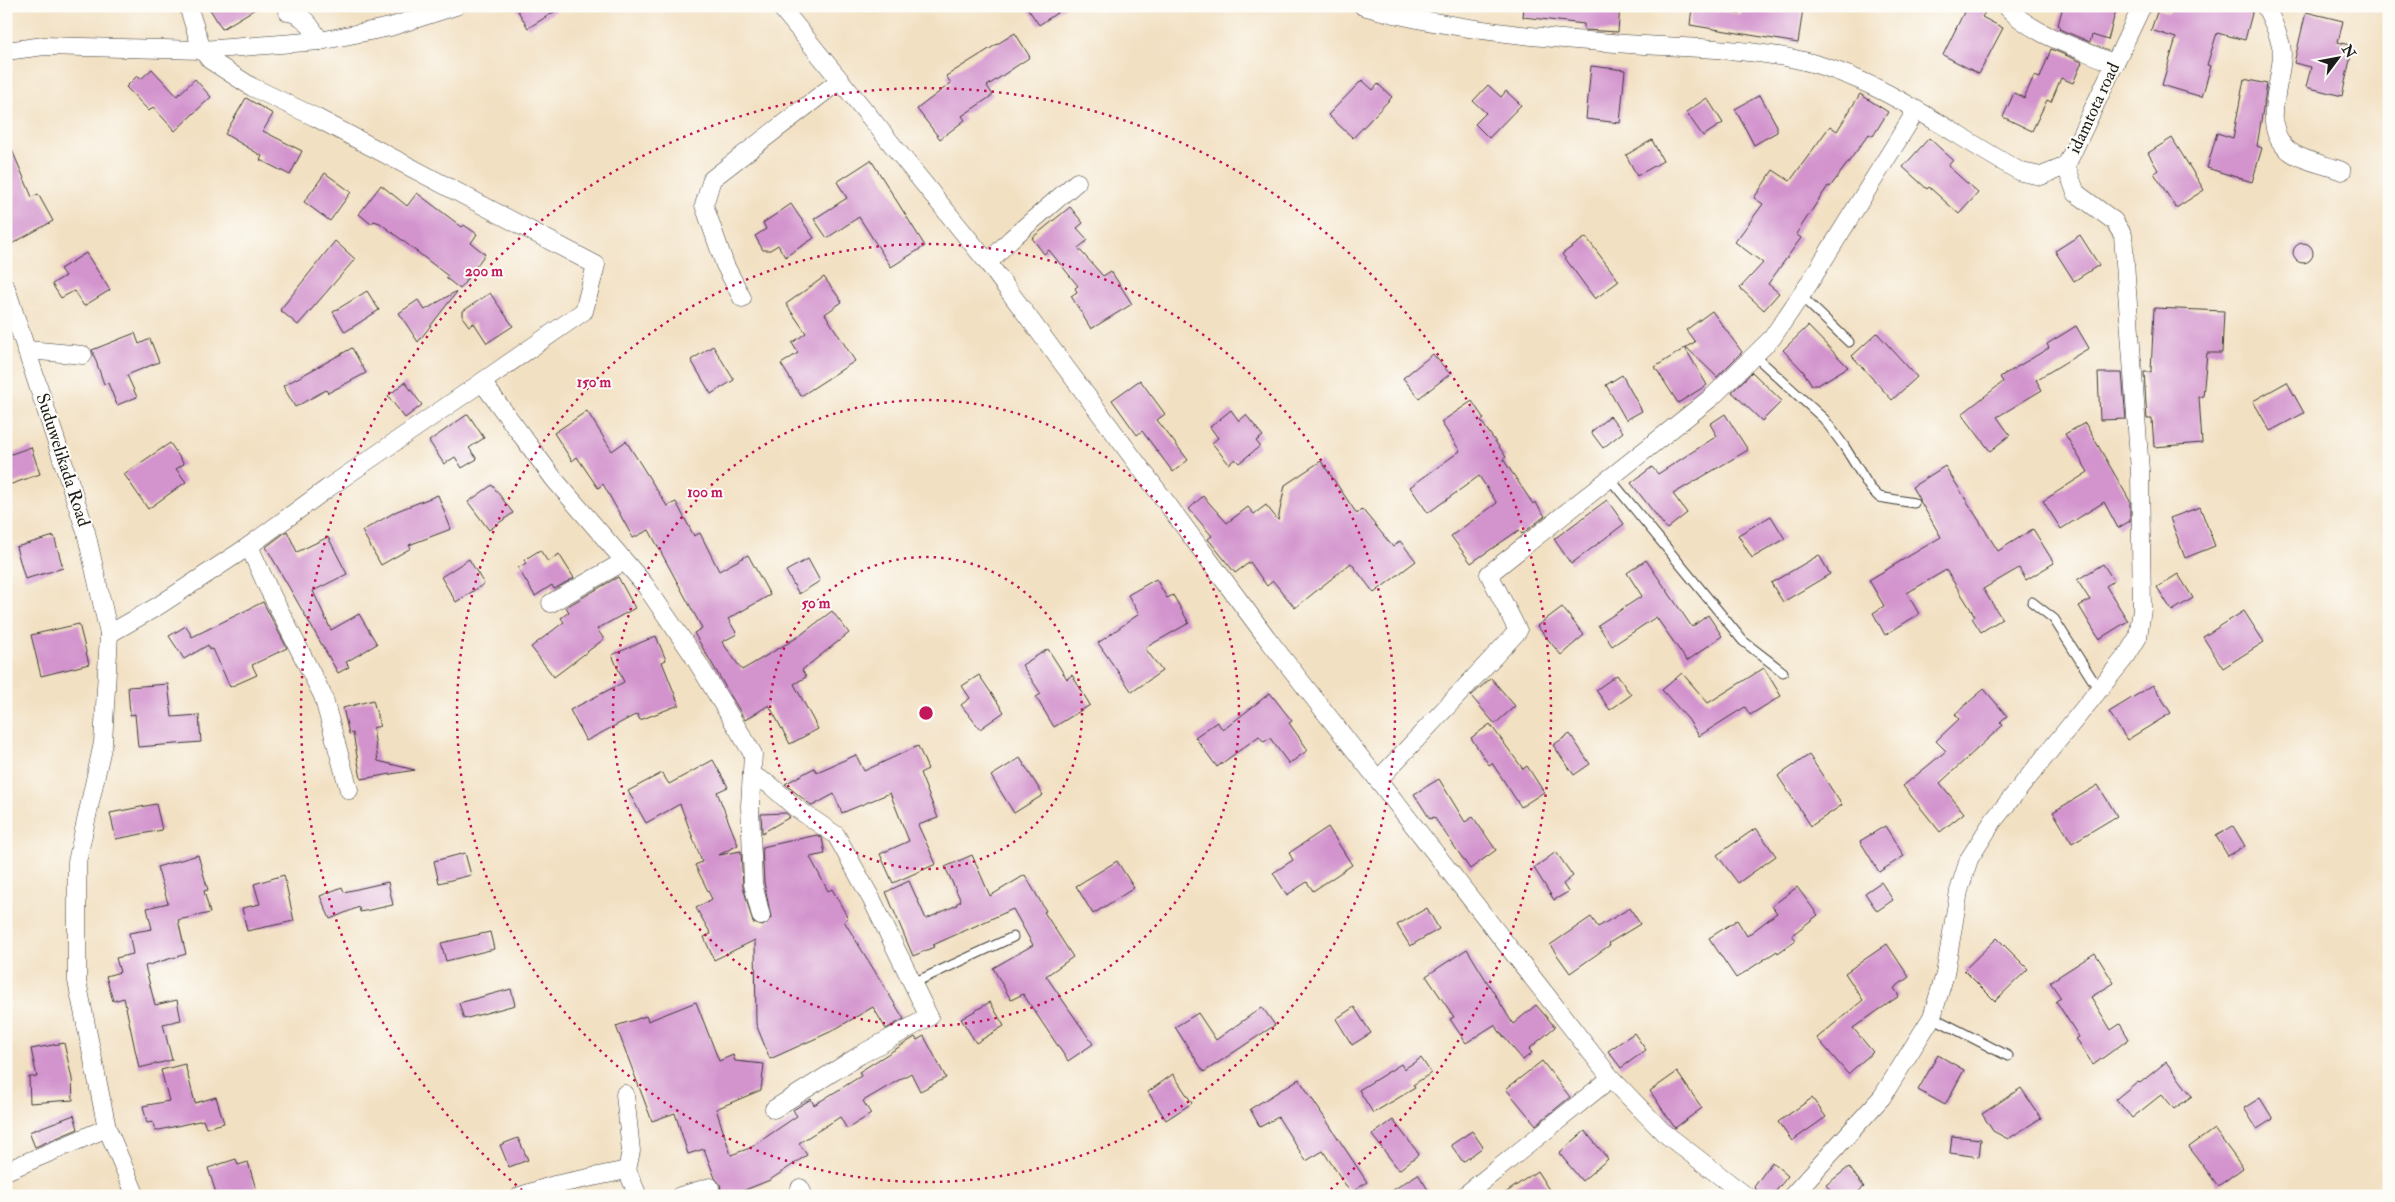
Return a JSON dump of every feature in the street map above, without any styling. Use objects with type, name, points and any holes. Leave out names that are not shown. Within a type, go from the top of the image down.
[{"type":"street","points":[[109,634],[158,606],[249,546],[328,488],[584,311],[596,265],[315,117],[252,86],[210,60],[202,50],[188,6]]},
{"type":"street","points":[[6,51],[44,46],[202,50],[320,41],[390,27],[456,6]]},
{"type":"street","points":[[780,6],[988,263],[1267,638],[1611,1078],[1663,1132],[1746,1196]]},
{"type":"street","points":[[1363,6],[1407,18],[1525,36],[1723,50],[1795,59],[1846,74],[1916,111],[2021,172],[2041,176],[2066,166]]},
{"type":"street","points":[[2006,6],[2040,33],[2074,45],[2114,64]]},
{"type":"street","name":"idamtota road","points":[[1792,1196],[1882,1097],[1932,1017],[1945,974],[1959,891],[1969,859],[1994,821],[2127,655],[2138,637],[2142,609],[2140,471],[2123,234],[2114,220],[2076,193],[2066,166],[2142,6]]},
{"type":"street","points":[[2265,6],[2270,15],[2282,52],[2273,118],[2277,136],[2293,154],[2342,171]]},
{"type":"street","points":[[288,12],[296,13],[310,24],[320,41]]},
{"type":"street","points":[[742,298],[725,265],[704,205],[712,180],[840,80]]},
{"type":"street","points":[[1378,780],[1518,631],[1490,574],[1712,397],[1772,338],[1801,296],[1916,111]]},
{"type":"street","points":[[988,263],[1011,239],[1076,182]]},
{"type":"street","name":"Suduwelikada Road","points":[[6,288],[28,350],[86,532],[109,634],[103,743],[77,862],[77,981],[107,1128],[136,1196]]},
{"type":"street","points":[[28,350],[83,355]]},
{"type":"street","points":[[482,382],[554,479],[623,562],[645,585],[693,656],[753,754],[750,806],[753,884],[761,916]]},
{"type":"street","points":[[249,546],[322,696],[348,790]]},
{"type":"street","points":[[551,603],[623,562]]},
{"type":"street","points":[[752,775],[770,785],[796,808],[836,835],[872,900],[929,1016],[860,1055],[774,1109]]},
{"type":"street","points":[[1464,1196],[1611,1078]]},
{"type":"street","points":[[625,1094],[631,1151],[627,1170],[638,1196]]},
{"type":"street","points":[[6,1171],[107,1128]]},
{"type":"street","points":[[520,1196],[554,1185],[627,1170]]},
{"type":"street","points":[[680,1196],[710,1187]]},
{"type":"lane","points":[[1801,296],[1849,342]]},
{"type":"lane","points":[[1754,356],[1824,419],[1844,446],[1870,488],[1879,496],[1914,504]]},
{"type":"lane","points":[[1610,479],[1743,641],[1783,672]]},
{"type":"lane","points":[[2032,602],[2054,620],[2099,690]]},
{"type":"lane","points":[[913,983],[1013,938]]},
{"type":"lane","points":[[1932,1017],[2008,1056]]},
{"type":"building","points":[[208,6],[260,6],[222,29]]},
{"type":"building","points":[[515,6],[564,6],[528,28]]},
{"type":"building","points":[[1026,6],[1067,6],[1039,25]]},
{"type":"building","points":[[1524,6],[1620,6],[1618,32],[1584,30],[1584,24],[1523,17]]},
{"type":"building","points":[[1741,6],[1789,6],[1803,9],[1798,43],[1690,25],[1692,7],[1740,14]]},
{"type":"building","points":[[1967,6],[1989,6],[1982,17],[2003,28],[1979,74],[1943,55]]},
{"type":"building","points":[[2063,6],[2117,6],[2108,40],[2092,35],[2090,42],[2059,29],[2060,26],[2058,25]]},
{"type":"building","points":[[2171,6],[2254,6],[2245,40],[2217,33],[2207,65],[2211,66],[2202,97],[2162,85],[2176,38],[2151,30],[2158,9],[2169,13]]},
{"type":"building","points":[[2306,12],[2343,21],[2338,42],[2353,46],[2342,96],[2306,87],[2311,67],[2294,63]]},
{"type":"building","points":[[1015,33],[1030,57],[987,86],[993,95],[962,116],[965,120],[940,139],[917,109],[951,83],[946,76]]},
{"type":"building","points":[[2051,49],[2082,62],[2073,83],[2061,78],[2051,102],[2047,100],[2032,131],[2003,117],[2014,93],[2024,98],[2034,76],[2040,78]]},
{"type":"building","points":[[1591,66],[1625,70],[1620,123],[1586,119]]},
{"type":"building","points":[[152,69],[177,96],[195,79],[211,97],[175,131],[153,107],[149,111],[126,87],[137,76],[141,79]]},
{"type":"building","points":[[2244,79],[2267,84],[2257,146],[2262,148],[2252,182],[2207,168],[2217,133],[2233,138]]},
{"type":"building","points":[[1362,80],[1373,90],[1378,84],[1392,97],[1353,138],[1328,115]]},
{"type":"building","points":[[1488,85],[1501,97],[1506,91],[1521,105],[1489,138],[1475,124],[1486,113],[1473,101]]},
{"type":"building","points":[[1860,94],[1888,112],[1873,136],[1869,134],[1830,187],[1828,186],[1796,234],[1801,238],[1768,284],[1779,293],[1764,310],[1740,288],[1763,263],[1735,242],[1763,204],[1754,198],[1773,170],[1790,181],[1830,126],[1837,131]]},
{"type":"building","points":[[1760,95],[1777,126],[1777,132],[1754,145],[1735,109]]},
{"type":"building","points":[[246,98],[273,114],[263,131],[302,151],[290,175],[260,160],[262,156],[225,134]]},
{"type":"building","points":[[1707,98],[1723,123],[1703,136],[1686,112]]},
{"type":"building","points":[[6,136],[32,197],[38,194],[53,221],[6,247]]},
{"type":"building","points":[[1929,138],[1953,160],[1948,166],[1978,193],[1959,214],[1903,167]]},
{"type":"building","points":[[2172,138],[2204,190],[2176,208],[2154,173],[2158,170],[2148,153]]},
{"type":"building","points":[[1652,140],[1663,161],[1637,176],[1626,155]]},
{"type":"building","points":[[871,160],[925,246],[891,267],[859,217],[827,238],[814,219],[847,198],[837,182]]},
{"type":"building","points":[[325,173],[351,192],[330,221],[304,202]]},
{"type":"building","points":[[381,185],[407,206],[417,193],[462,227],[464,225],[477,234],[471,243],[485,254],[460,289],[446,278],[448,276],[380,223],[374,221],[371,224],[359,214]]},
{"type":"building","points":[[791,204],[814,238],[785,257],[778,245],[770,250],[763,250],[755,236],[766,229],[763,223]]},
{"type":"building","points":[[1070,207],[1083,223],[1077,228],[1088,240],[1078,248],[1103,276],[1111,271],[1132,304],[1091,329],[1071,296],[1077,292],[1075,288],[1078,286],[1049,250],[1044,254],[1032,238]]},
{"type":"building","points":[[2080,235],[2099,265],[2074,281],[2055,251]]},
{"type":"building","points":[[1586,237],[1619,281],[1595,299],[1562,254]]},
{"type":"building","points":[[335,241],[355,259],[298,325],[280,310]]},
{"type":"building","points":[[2299,243],[2307,243],[2313,249],[2313,257],[2307,263],[2299,263],[2293,257],[2293,249]]},
{"type":"building","points":[[86,253],[110,290],[84,306],[74,291],[61,298],[52,284],[65,276],[60,269]]},
{"type":"building","points":[[824,277],[842,302],[825,314],[855,361],[801,396],[781,364],[798,353],[792,343],[806,333],[786,304]]},
{"type":"building","points":[[367,291],[379,310],[345,332],[333,312]]},
{"type":"building","points":[[455,292],[418,342],[399,313],[418,300],[425,310]]},
{"type":"building","points":[[490,293],[513,326],[487,343],[474,323],[469,326],[463,318],[463,311]]},
{"type":"building","points":[[2154,308],[2224,311],[2222,353],[2207,353],[2203,397],[2199,397],[2202,443],[2154,447],[2152,419],[2147,419],[2144,372],[2151,372]]},
{"type":"building","points":[[1712,311],[1742,352],[1717,377],[1686,347],[1695,342],[1686,330]]},
{"type":"building","points":[[1808,326],[1848,367],[1818,385],[1812,385],[1803,371],[1783,350]]},
{"type":"building","points":[[2076,326],[2089,348],[2036,380],[2042,390],[1997,417],[2010,435],[1990,451],[1962,414],[2003,382],[2000,377],[2049,348],[2047,344]]},
{"type":"building","points":[[135,333],[139,344],[150,339],[159,362],[127,375],[137,397],[117,405],[108,383],[104,384],[92,350]]},
{"type":"building","points":[[1877,333],[1917,377],[1892,400],[1852,356]]},
{"type":"building","points":[[713,346],[734,380],[711,394],[691,360]]},
{"type":"building","points":[[352,348],[366,373],[328,393],[326,390],[295,407],[283,386]]},
{"type":"building","points":[[1685,348],[1707,385],[1678,403],[1655,367]]},
{"type":"building","points":[[1433,354],[1450,374],[1419,398],[1403,378]]},
{"type":"building","points":[[1752,372],[1782,401],[1762,421],[1732,392]]},
{"type":"building","points":[[2098,373],[2122,373],[2126,419],[2100,420]]},
{"type":"building","points":[[1622,375],[1642,411],[1626,420],[1606,385]]},
{"type":"building","points":[[1140,380],[1165,414],[1157,420],[1188,460],[1173,472],[1142,431],[1137,435],[1112,400]]},
{"type":"building","points":[[405,382],[422,405],[405,418],[388,396]]},
{"type":"building","points":[[2287,382],[2304,413],[2270,431],[2253,401]]},
{"type":"building","points":[[1472,401],[1484,419],[1481,421],[1506,457],[1503,459],[1533,504],[1535,502],[1545,516],[1522,534],[1519,530],[1471,563],[1451,536],[1497,503],[1479,476],[1428,513],[1410,487],[1460,451],[1441,422]]},
{"type":"building","points":[[1231,410],[1239,421],[1246,415],[1263,436],[1256,441],[1260,446],[1239,463],[1235,459],[1229,464],[1212,443],[1218,438],[1210,427]]},
{"type":"building","points":[[587,411],[612,451],[626,441],[667,506],[676,502],[694,536],[700,533],[719,571],[748,555],[770,595],[728,619],[737,634],[722,642],[742,670],[798,637],[832,611],[849,633],[802,670],[806,677],[794,684],[818,729],[790,744],[769,705],[745,720],[694,633],[702,628],[649,530],[633,538],[603,484],[598,488],[577,457],[572,461],[554,433]]},
{"type":"building","points":[[468,414],[484,438],[469,448],[477,459],[462,468],[455,457],[444,464],[429,441]]},
{"type":"building","points":[[1725,414],[1748,450],[1673,494],[1687,513],[1667,529],[1631,483],[1652,467],[1658,474],[1717,436],[1710,424]]},
{"type":"building","points":[[1610,416],[1623,432],[1603,448],[1591,432]]},
{"type":"building","points":[[2085,423],[2130,501],[2130,521],[2118,528],[2104,502],[2061,529],[2043,501],[2088,472],[2065,434]]},
{"type":"building","points":[[170,443],[184,464],[176,469],[186,482],[148,509],[124,474]]},
{"type":"building","points":[[31,447],[40,474],[6,486],[6,456]]},
{"type":"building","points":[[1321,461],[1357,514],[1362,509],[1393,547],[1400,541],[1416,561],[1374,593],[1351,563],[1295,608],[1273,581],[1267,586],[1250,562],[1235,573],[1208,539],[1212,536],[1189,509],[1203,496],[1227,523],[1248,507],[1254,514],[1266,505],[1278,520],[1285,485]]},
{"type":"building","points":[[1945,466],[1998,551],[2033,529],[2054,563],[2026,580],[2019,568],[1983,589],[2002,619],[1981,632],[1972,618],[1975,616],[1946,570],[1907,593],[1919,614],[1885,635],[1873,613],[1884,606],[1869,580],[1941,537],[1912,487]]},
{"type":"building","points":[[492,485],[513,513],[489,530],[468,502]]},
{"type":"building","points":[[438,495],[451,529],[409,545],[411,548],[381,565],[362,531],[397,511]]},
{"type":"building","points":[[1607,500],[1624,524],[1571,564],[1554,539]]},
{"type":"building","points":[[2200,507],[2215,546],[2185,558],[2170,518]]},
{"type":"building","points":[[1771,516],[1785,539],[1752,558],[1738,535]]},
{"type":"building","points":[[287,531],[297,552],[328,537],[347,574],[313,591],[331,630],[359,614],[377,644],[346,662],[349,667],[338,673],[266,547]]},
{"type":"building","points":[[54,536],[63,568],[25,579],[16,547]]},
{"type":"building","points":[[540,550],[548,562],[559,554],[574,578],[554,589],[552,585],[535,596],[518,568],[526,563],[524,560]]},
{"type":"building","points":[[1819,555],[1830,574],[1783,602],[1771,583]]},
{"type":"building","points":[[469,559],[484,584],[456,602],[441,577]]},
{"type":"building","points":[[808,559],[820,581],[799,594],[786,571]]},
{"type":"building","points":[[1646,560],[1692,627],[1708,615],[1722,636],[1687,661],[1656,617],[1612,646],[1598,625],[1642,596],[1627,573]]},
{"type":"building","points":[[2103,564],[2114,581],[2106,586],[2128,621],[2099,639],[2079,606],[2090,600],[2077,580]]},
{"type":"building","points":[[2178,574],[2193,598],[2172,611],[2157,587]]},
{"type":"building","points":[[618,577],[635,608],[597,629],[604,639],[554,677],[531,647],[564,622],[561,618],[569,612],[566,607]]},
{"type":"building","points":[[1156,579],[1167,598],[1173,595],[1189,623],[1145,648],[1162,671],[1132,692],[1098,643],[1139,614],[1128,595]]},
{"type":"building","points":[[263,602],[287,648],[252,665],[257,675],[230,687],[213,649],[210,650],[208,645],[184,659],[169,636],[186,626],[192,637]]},
{"type":"building","points":[[1562,607],[1584,635],[1561,655],[1537,626]]},
{"type":"building","points":[[2244,611],[2264,642],[2223,668],[2203,637]]},
{"type":"building","points":[[79,624],[89,664],[41,676],[31,635]]},
{"type":"building","points":[[656,636],[666,660],[662,662],[679,705],[640,720],[637,714],[586,741],[570,710],[624,682],[612,655]]},
{"type":"building","points":[[1048,649],[1067,679],[1072,675],[1090,705],[1054,727],[1036,697],[1041,694],[1022,665]]},
{"type":"building","points":[[1764,668],[1781,696],[1750,715],[1745,707],[1699,736],[1688,719],[1662,690],[1682,673],[1708,703]]},
{"type":"building","points":[[979,675],[1004,712],[980,729],[961,705],[970,698],[962,686]]},
{"type":"building","points":[[1617,675],[1631,695],[1610,710],[1596,690]]},
{"type":"building","points":[[1491,678],[1515,706],[1495,724],[1471,696]]},
{"type":"building","points":[[168,684],[172,717],[199,715],[201,742],[138,747],[135,714],[130,715],[128,687]]},
{"type":"building","points":[[2153,685],[2171,713],[2127,740],[2109,712]]},
{"type":"building","points":[[1984,689],[2007,716],[2000,722],[2003,725],[1940,783],[1964,813],[1940,832],[1903,786],[1946,751],[1936,741],[1959,719],[1955,714]]},
{"type":"building","points":[[1270,693],[1292,721],[1289,723],[1308,750],[1289,764],[1270,738],[1264,742],[1259,736],[1217,767],[1195,737],[1217,722],[1223,730]]},
{"type":"building","points":[[373,700],[380,726],[373,728],[378,761],[415,770],[361,779],[353,733],[349,734],[343,708]]},
{"type":"building","points":[[1490,724],[1523,769],[1527,766],[1544,792],[1521,807],[1492,763],[1489,765],[1471,738]]},
{"type":"building","points":[[1570,734],[1590,764],[1574,775],[1553,745]]},
{"type":"building","points":[[918,746],[928,769],[920,773],[938,818],[918,825],[936,864],[893,883],[880,854],[909,841],[890,793],[842,813],[834,794],[812,806],[785,784],[814,768],[817,772],[856,755],[864,771]]},
{"type":"building","points":[[1809,755],[1842,805],[1811,826],[1778,776]]},
{"type":"building","points":[[1020,758],[1043,795],[1014,813],[991,776]]},
{"type":"building","points":[[713,760],[728,787],[717,792],[738,845],[719,855],[741,851],[743,886],[753,923],[763,926],[771,918],[764,882],[762,847],[817,835],[822,838],[825,854],[810,857],[828,891],[832,889],[848,918],[844,921],[904,1019],[886,1029],[873,1007],[830,1032],[770,1059],[756,1024],[755,940],[714,960],[704,937],[711,934],[696,908],[712,899],[695,865],[702,862],[680,804],[646,823],[628,791],[662,773],[669,784]]},
{"type":"building","points":[[1439,779],[1465,822],[1473,817],[1496,850],[1470,869],[1434,817],[1430,819],[1414,794]]},
{"type":"building","points":[[2098,785],[2117,816],[2072,843],[2053,812]]},
{"type":"building","points":[[156,804],[162,830],[116,839],[110,813]]},
{"type":"building","points":[[786,813],[790,817],[762,833],[761,814]]},
{"type":"building","points":[[1885,826],[1904,856],[1879,872],[1860,841]]},
{"type":"building","points":[[2233,826],[2245,846],[2228,856],[2216,836]]},
{"type":"building","points":[[1328,827],[1352,865],[1313,891],[1307,882],[1287,895],[1273,873],[1293,860],[1289,853]]},
{"type":"building","points":[[1756,828],[1776,856],[1738,883],[1717,855]]},
{"type":"building","points":[[1556,852],[1573,876],[1563,884],[1568,892],[1554,900],[1534,868]]},
{"type":"building","points":[[465,853],[471,875],[439,883],[434,861]]},
{"type":"building","points":[[198,855],[208,890],[204,891],[210,913],[178,920],[186,954],[145,966],[155,1005],[177,1000],[181,1020],[163,1024],[172,1060],[139,1068],[124,998],[113,1001],[106,976],[120,972],[116,958],[133,954],[129,933],[152,929],[147,908],[168,903],[157,867]]},
{"type":"building","points":[[972,855],[990,896],[1025,875],[1046,911],[1044,912],[1073,957],[1046,976],[1093,1044],[1068,1061],[1023,994],[1011,1000],[993,968],[1033,945],[1013,909],[913,956],[886,892],[909,881],[926,919],[957,905],[961,901],[945,867]]},
{"type":"building","points":[[1117,861],[1134,888],[1093,914],[1076,886]]},
{"type":"building","points":[[284,875],[294,921],[247,931],[242,908],[260,904],[254,884]]},
{"type":"building","points":[[388,882],[393,905],[360,912],[359,907],[330,919],[320,896],[342,887],[344,892]]},
{"type":"building","points":[[1881,882],[1893,900],[1877,911],[1865,893]]},
{"type":"building","points":[[1797,887],[1818,915],[1792,935],[1796,940],[1736,978],[1709,938],[1737,920],[1747,936],[1777,913],[1772,906]]},
{"type":"building","points":[[1427,908],[1439,929],[1410,946],[1397,925]]},
{"type":"building","points":[[1630,908],[1640,924],[1609,943],[1610,945],[1570,973],[1550,945],[1591,917],[1598,927]]},
{"type":"building","points":[[490,932],[494,949],[446,961],[441,943]]},
{"type":"building","points":[[1997,938],[2028,969],[1995,1001],[1964,970]]},
{"type":"building","points":[[1887,944],[1909,977],[1894,988],[1899,996],[1853,1028],[1873,1052],[1848,1074],[1817,1038],[1863,1000],[1845,973]]},
{"type":"building","points":[[1467,949],[1513,1024],[1536,1005],[1555,1027],[1529,1049],[1532,1053],[1523,1060],[1494,1025],[1466,1043],[1450,1019],[1454,1017],[1426,976]]},
{"type":"building","points":[[2095,953],[2114,983],[2091,997],[2111,1030],[2120,1024],[2129,1039],[2093,1065],[2076,1039],[2079,1037],[2056,1001],[2061,998],[2050,982]]},
{"type":"building","points":[[511,989],[515,1005],[464,1019],[459,1003]]},
{"type":"building","points":[[696,1002],[719,1061],[733,1055],[735,1061],[764,1064],[761,1090],[716,1109],[731,1155],[750,1148],[797,1116],[793,1110],[811,1099],[814,1105],[861,1076],[859,1072],[915,1037],[917,1040],[924,1036],[946,1078],[920,1091],[911,1073],[863,1101],[871,1114],[847,1129],[840,1117],[799,1143],[807,1155],[770,1180],[730,1196],[722,1196],[720,1184],[715,1178],[704,1149],[688,1154],[675,1113],[652,1121],[616,1026],[646,1016],[648,1021]]},
{"type":"building","points":[[990,1002],[1004,1026],[976,1043],[961,1019]]},
{"type":"building","points":[[1262,1007],[1275,1025],[1204,1072],[1175,1027],[1198,1013],[1216,1040]]},
{"type":"building","points":[[1354,1007],[1371,1033],[1352,1045],[1336,1019]]},
{"type":"building","points":[[1634,1033],[1646,1050],[1621,1068],[1608,1051]]},
{"type":"building","points":[[64,1043],[72,1079],[73,1100],[30,1103],[29,1077],[37,1077],[31,1049]]},
{"type":"building","points":[[1938,1055],[1964,1070],[1945,1105],[1918,1090]]},
{"type":"building","points":[[1421,1058],[1431,1073],[1413,1085],[1415,1088],[1373,1113],[1359,1090],[1401,1064],[1404,1069]]},
{"type":"building","points":[[1542,1061],[1570,1097],[1536,1125],[1506,1089]]},
{"type":"building","points":[[2166,1062],[2192,1096],[2174,1109],[2162,1094],[2132,1118],[2116,1099]]},
{"type":"building","points":[[185,1064],[195,1103],[216,1097],[224,1123],[206,1128],[203,1120],[155,1131],[153,1122],[147,1123],[143,1106],[169,1101],[161,1070]]},
{"type":"building","points":[[1677,1072],[1702,1108],[1675,1128],[1650,1091]]},
{"type":"building","points":[[1173,1074],[1192,1103],[1166,1120],[1148,1092]]},
{"type":"building","points":[[1299,1079],[1367,1182],[1351,1193],[1323,1151],[1306,1161],[1278,1117],[1260,1127],[1250,1109]]},
{"type":"building","points":[[2021,1088],[2041,1118],[2008,1139],[1993,1131],[1982,1114]]},
{"type":"building","points":[[1812,1098],[1826,1117],[1792,1141],[1778,1122]]},
{"type":"building","points":[[2260,1098],[2273,1119],[2257,1129],[2244,1108]]},
{"type":"building","points":[[74,1115],[78,1129],[35,1147],[29,1132]]},
{"type":"building","points":[[1393,1120],[1419,1154],[1399,1170],[1372,1135]]},
{"type":"building","points":[[2214,1129],[2243,1168],[2218,1186],[2189,1147]]},
{"type":"building","points":[[1472,1131],[1483,1147],[1463,1162],[1451,1145]]},
{"type":"building","points":[[1585,1131],[1608,1159],[1582,1181],[1559,1153]]},
{"type":"building","points":[[1952,1136],[1981,1139],[1979,1157],[1950,1153]]},
{"type":"building","points":[[518,1138],[528,1160],[509,1167],[500,1145]]},
{"type":"building","points":[[236,1159],[238,1165],[248,1162],[258,1196],[217,1196],[208,1168]]},
{"type":"building","points":[[1772,1162],[1788,1176],[1772,1196],[1762,1196],[1754,1187]]},
{"type":"building","points":[[1849,1167],[1864,1187],[1853,1196],[1835,1196],[1826,1185]]},
{"type":"building","points":[[1537,1171],[1553,1196],[1501,1196]]},
{"type":"building","points":[[1418,1174],[1432,1196],[1384,1196]]}]
